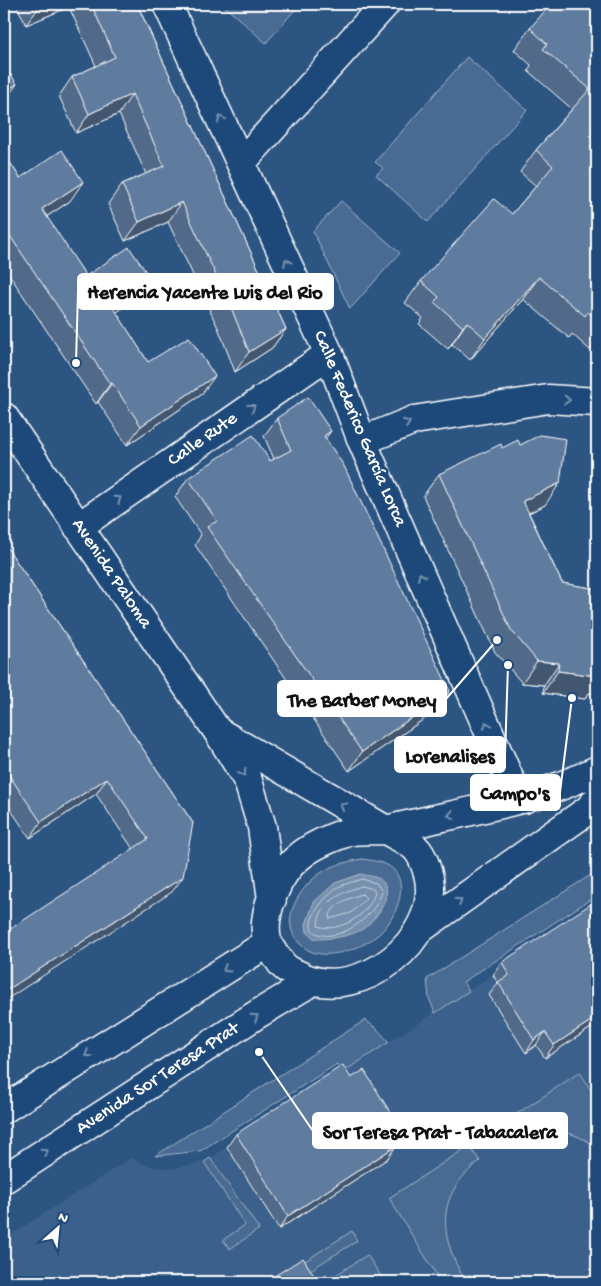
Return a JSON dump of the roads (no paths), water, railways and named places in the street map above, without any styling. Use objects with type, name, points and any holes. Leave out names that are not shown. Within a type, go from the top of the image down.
[{"type":"main road","name":"Calle Federico García Lorca","points":[[167,4],[329,354],[362,441],[510,780],[516,791],[524,799]]},
{"type":"main road","points":[[241,163],[384,4]]},
{"type":"main road","name":"Calle Rute","points":[[78,527],[329,354]]},
{"type":"main road","points":[[362,441],[414,420],[548,399],[597,402]]},
{"type":"main road","name":"Avenida Paloma","points":[[4,417],[218,732],[248,781],[262,827],[272,899]]},
{"type":"main road","name":"Avenida Paloma","points":[[218,732],[386,830]]},
{"type":"main road","points":[[386,830],[414,845],[426,864],[430,886],[429,909],[420,929],[399,955],[374,971],[338,983],[313,981],[284,968],[268,943],[266,924],[272,899],[282,877],[300,856],[350,832],[386,830],[524,799],[564,786],[597,770]]},
{"type":"main road","points":[[420,929],[588,810],[597,800]]},
{"type":"main road","points":[[4,1109],[268,943]]},
{"type":"main road","name":"Avenida Sor Teresa Prat","points":[[4,1179],[256,1015],[313,981]]},
{"type":"water","points":[[361,874],[373,876],[383,882],[386,894],[381,909],[371,922],[361,930],[339,937],[315,939],[307,932],[306,924],[314,902],[335,883]]},
{"type":"place","name":"Herencia Yacente Luis del Rio","points":[[76,363]]},
{"type":"place","name":"The Barber Money","points":[[497,640]]},
{"type":"place","name":"Lorenalises","points":[[508,665]]},
{"type":"place","name":"Campo's","points":[[572,698]]},
{"type":"place","name":"Sor Teresa Prat - Tabacalera","points":[[259,1052]]}]
